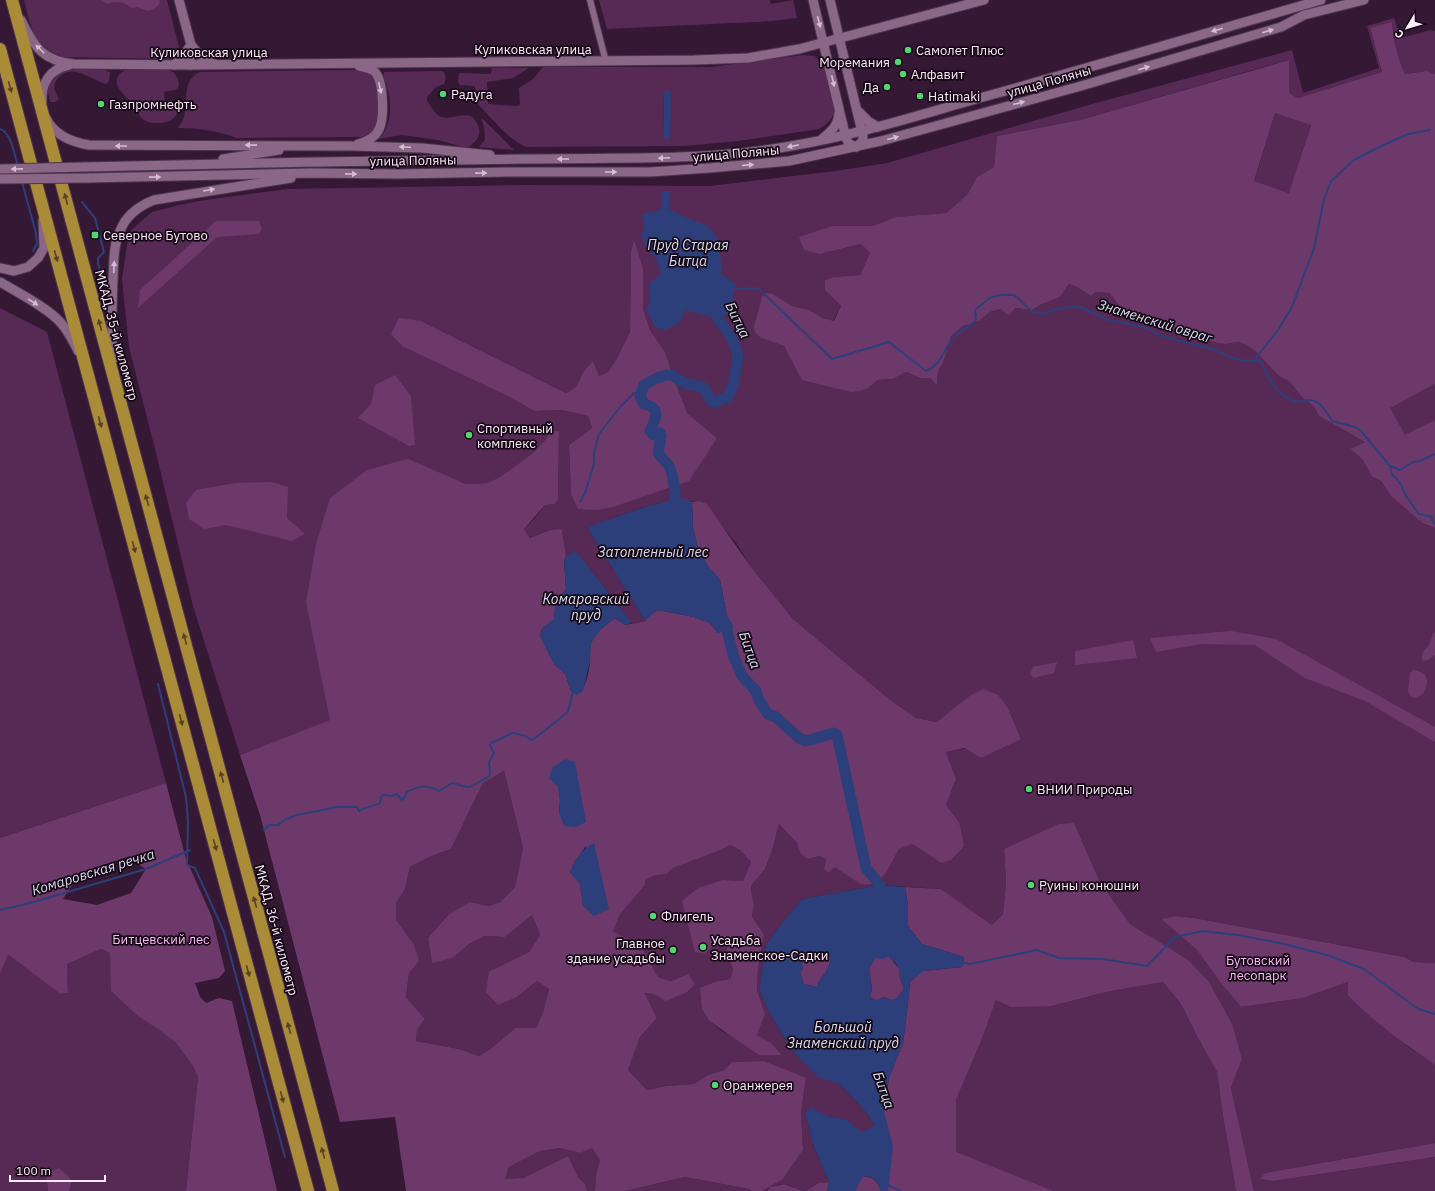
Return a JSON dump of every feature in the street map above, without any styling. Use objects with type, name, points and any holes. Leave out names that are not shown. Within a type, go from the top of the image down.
[{"type":"highway","name":"МКАД, 35-й километр","points":[[13,0],[195,676]]},
{"type":"highway","points":[[0,49],[308,1191]]},
{"type":"highway","name":"МКАД, 36-й километр","points":[[195,676],[333,1191]]},
{"type":"main road","points":[[13,0],[27,33],[43,53],[52,60],[74,64]]},
{"type":"main road","points":[[179,0],[191,45],[190,65]]},
{"type":"main road","points":[[813,0],[845,135],[849,144],[856,147],[863,141],[862,131],[830,0]]},
{"type":"main road","name":"Куликовская улица","points":[[74,64],[216,65],[606,62],[748,58],[824,43],[984,0]]},
{"type":"main road","name":"улица Поляны","points":[[0,169],[193,164],[656,158],[723,155],[790,147],[878,127],[1050,79],[1321,0]]},
{"type":"main road","name":"улица Поляны","points":[[0,179],[312,174],[650,172],[789,161],[856,147],[1081,86],[1281,27],[1304,15],[1364,0]]},
{"type":"main road","points":[[191,45],[202,58],[216,65]]},
{"type":"main road","points":[[174,65],[191,45]]},
{"type":"main road","points":[[74,64],[62,66],[55,70],[45,81],[42,94],[43,112],[49,124],[58,133],[68,140],[89,145],[351,146],[422,148],[527,159]]},
{"type":"main road","points":[[351,146],[363,143],[374,137],[381,124],[382,114],[382,92],[377,76],[374,71],[354,64]]},
{"type":"main road","points":[[856,109],[868,121],[878,127]]},
{"type":"main road","points":[[820,140],[834,128],[838,120],[839,110]]},
{"type":"main road","points":[[193,164],[304,146]]},
{"type":"main road","points":[[118,390],[111,339],[114,251],[120,230],[131,214],[145,203],[154,200],[228,187],[277,181],[312,174]]},
{"type":"main road","points":[[0,268],[14,270],[28,267],[38,258],[44,248],[42,205]]},
{"type":"main road","points":[[0,282],[50,313],[59,321],[70,336],[79,354],[90,384]]},
{"type":"street","points":[[590,0],[606,62]]},
{"type":"shaded area","points":[[24,0],[167,0],[179,47],[178,51],[171,59],[63,57],[45,47],[39,41],[32,28]]},
{"type":"shaded area","points":[[599,0],[770,0],[771,4],[793,0],[797,18],[772,21],[607,29]]},
{"type":"shaded area","points":[[1394,18],[1401,38],[1431,30],[1435,31],[1435,74],[1427,71],[1405,74],[1396,49],[1392,23],[1370,29],[1382,72],[1298,98],[1289,93],[1288,60],[1080,120],[997,136],[994,167],[977,177],[967,195],[946,213],[896,217],[873,226],[833,226],[820,254],[861,244],[870,253],[860,275],[833,277],[825,280],[825,290],[841,306],[833,321],[823,318],[809,310],[792,306],[773,294],[761,338],[784,346],[803,380],[868,388],[878,380],[893,379],[906,372],[921,378],[930,378],[937,384],[938,371],[943,363],[950,336],[963,326],[979,321],[990,312],[1002,309],[1009,316],[1014,308],[1032,310],[1042,304],[1060,297],[1069,284],[1079,288],[1091,296],[1096,292],[1111,293],[1121,308],[1160,326],[1217,343],[1225,344],[1239,342],[1247,345],[1255,351],[1279,376],[1290,382],[1301,396],[1314,407],[1319,416],[1365,442],[1350,449],[1363,460],[1371,476],[1381,481],[1391,496],[1422,523],[1435,528],[1435,963],[1414,962],[1404,957],[1194,918],[1176,916],[1161,919],[1197,950],[1220,982],[1241,1007],[1303,998],[1348,982],[1407,1046],[1435,1065],[1435,1143],[1265,1173],[1261,1179],[1273,1181],[1435,1157],[1435,1191],[1254,1191],[1231,1088],[1242,1059],[1145,933],[1130,924],[1100,882],[1074,823],[1004,849],[1006,882],[1003,914],[992,925],[941,889],[880,885],[802,899],[784,920],[766,945],[759,990],[771,1016],[792,1050],[818,1076],[840,1084],[864,1110],[875,1125],[862,1133],[845,1119],[805,1113],[814,1147],[829,1182],[818,1183],[806,1191],[783,1184],[762,1191],[783,1179],[803,1150],[801,1113],[806,1079],[764,1061],[732,1062],[724,1070],[708,1075],[694,1084],[666,1086],[647,1090],[628,1070],[640,1037],[657,1018],[643,993],[654,994],[688,974],[671,981],[658,977],[641,946],[613,931],[619,914],[645,885],[646,879],[656,874],[667,874],[673,868],[721,850],[730,845],[740,850],[751,862],[743,881],[723,880],[705,954],[714,945],[725,938],[733,970],[730,979],[718,981],[702,1009],[709,1021],[722,1031],[744,1043],[770,1042],[757,1035],[765,1014],[757,990],[758,969],[764,934],[752,917],[754,904],[751,886],[765,869],[772,851],[779,824],[797,843],[808,859],[819,856],[826,859],[824,869],[835,867],[847,874],[889,868],[899,849],[912,844],[941,863],[959,822],[946,805],[956,779],[946,752],[1021,739],[1008,708],[968,697],[938,722],[916,718],[889,699],[793,619],[748,563],[737,544],[718,521],[698,501],[676,500],[662,502],[587,527],[645,621],[632,623],[584,561],[575,552],[566,556],[562,529],[549,531],[530,538],[524,529],[545,505],[555,504],[558,499],[559,431],[551,430],[545,440],[533,453],[500,477],[487,483],[466,484],[461,481],[306,603],[331,720],[240,755],[193,606],[129,347],[122,279],[129,232],[152,212],[183,204],[212,199],[287,189],[526,185],[710,186],[836,171],[887,163],[1096,103],[1292,50],[1303,93],[1379,68],[1367,26]],"holes":[[[631,252],[643,269],[643,309],[650,330],[665,352],[688,414],[717,438],[672,487],[627,501],[571,494],[569,445],[592,428],[588,416],[562,410],[534,411],[508,396],[421,321],[566,393],[576,387],[583,372],[593,362],[599,376],[608,372],[616,360],[630,332]]]},
{"type":"shaded area","points":[[803,55],[815,56],[825,69],[835,110],[829,121],[819,129],[738,141],[685,146],[526,147],[512,139],[476,102],[475,86],[460,85],[458,81],[459,73],[491,74],[492,68],[529,68],[513,78],[487,82],[488,104],[517,106],[520,105],[519,88],[533,79],[543,67],[711,67]],"holes":[[[670,91],[670,139],[663,139],[664,92]]]},
{"type":"shaded area","points":[[62,70],[106,70],[110,73],[109,81],[106,84],[76,72],[64,73],[59,77],[54,85],[59,99],[55,102],[50,102],[48,91],[50,81]]},
{"type":"shaded area","points":[[125,70],[169,70],[174,73],[179,83],[178,88],[164,92],[165,102],[174,104],[177,110],[176,114],[171,120],[162,123],[153,123],[142,118],[117,85],[119,75]]},
{"type":"shaded area","points":[[358,70],[372,74],[375,77],[379,94],[377,122],[370,133],[361,137],[237,138],[208,130],[178,128],[184,117],[188,85],[194,75],[200,72]]},
{"type":"shaded area","points":[[384,72],[444,72],[445,76],[444,84],[436,87],[427,97],[427,101],[439,116],[446,118],[463,115],[471,116],[479,127],[479,134],[474,143],[467,148],[438,140],[402,135],[379,139],[386,128],[390,114],[389,93]]},
{"type":"shaded area","points":[[1275,113],[1311,124],[1290,193],[1254,182]]},
{"type":"shaded area","points":[[481,119],[483,119],[514,150],[479,147],[485,140],[484,127]]},
{"type":"shaded area","points":[[0,308],[47,332],[166,783],[0,838]]},
{"type":"shaded area","points":[[1435,384],[1435,420],[1405,436],[1389,408]]},
{"type":"shaded area","points":[[504,771],[523,848],[515,887],[500,902],[489,906],[470,902],[449,914],[428,938],[432,963],[485,936],[505,937],[532,915],[540,935],[529,952],[512,961],[517,997],[537,981],[549,989],[543,1012],[536,1028],[515,1028],[489,1050],[479,1056],[459,1049],[416,1041],[417,1030],[425,1019],[406,997],[409,973],[396,920],[396,903],[405,889],[410,867],[429,857],[451,849],[483,783]]},
{"type":"shaded area","points":[[101,949],[110,953],[112,992],[175,1042],[193,1066],[198,1077],[186,1191],[69,1191],[71,1179],[46,1174],[48,1191],[0,1191],[0,975],[8,953],[60,994],[68,993],[67,964]]},
{"type":"shaded area","points":[[1163,982],[1181,1004],[1217,1072],[1236,1191],[1054,1191],[956,1153],[956,1100],[982,1039],[996,1000],[1052,1006],[1106,992]]},
{"type":"shaded area","points":[[560,1148],[580,1153],[592,1148],[600,1160],[596,1174],[595,1191],[587,1191],[585,1184],[578,1177],[568,1156],[523,1178],[505,1179],[509,1167],[540,1151]]},
{"type":"shaded area","points":[[685,1177],[749,1189],[751,1191],[625,1191]]},
{"type":"green space","points":[[100,0],[160,0],[160,2],[158,6],[148,11],[137,7],[132,8],[120,2],[107,4]]},
{"type":"green space","points":[[1392,22],[1396,49],[1405,74],[1427,71],[1435,74],[1435,384],[1390,408],[1405,435],[1435,420],[1435,528],[1422,523],[1391,496],[1381,481],[1371,476],[1363,460],[1350,449],[1365,442],[1319,416],[1314,407],[1301,396],[1290,382],[1279,376],[1255,351],[1247,345],[1239,342],[1225,344],[1217,343],[1160,326],[1140,317],[1131,319],[1110,293],[1096,292],[1091,296],[1079,288],[1069,284],[1060,297],[1042,304],[1032,310],[1015,308],[1009,316],[1001,309],[990,312],[979,321],[963,326],[951,336],[943,363],[938,371],[937,385],[930,378],[921,378],[906,372],[893,379],[878,380],[868,388],[860,391],[851,392],[802,380],[784,346],[761,338],[755,332],[754,327],[762,297],[766,293],[773,294],[792,306],[809,310],[823,318],[834,321],[841,306],[825,290],[825,280],[833,277],[860,275],[870,253],[861,244],[820,254],[804,250],[799,237],[833,226],[873,226],[896,217],[946,213],[967,195],[977,177],[994,167],[997,136],[1080,120],[1289,60],[1289,93],[1298,98],[1382,72],[1370,28]],"holes":[[[1275,113],[1311,125],[1289,193],[1254,181]]]},
{"type":"green space","points":[[216,221],[259,221],[262,229],[259,234],[217,237],[138,308],[140,290]]},
{"type":"green space","points":[[634,240],[643,269],[643,309],[650,330],[665,352],[688,414],[717,438],[689,481],[613,507],[597,510],[578,509],[571,494],[569,445],[592,428],[588,416],[562,410],[534,411],[508,396],[402,346],[391,334],[399,318],[421,321],[566,393],[576,387],[583,372],[593,361],[599,376],[608,372],[616,360],[630,332],[631,252]]},
{"type":"green space","points":[[395,375],[411,396],[415,445],[409,446],[358,418],[371,404],[375,385]]},
{"type":"green space","points":[[551,430],[559,431],[558,499],[555,504],[545,505],[524,529],[530,538],[549,531],[562,529],[566,556],[564,561],[566,589],[559,598],[555,619],[542,629],[540,636],[554,664],[566,675],[570,690],[577,695],[583,688],[587,678],[593,639],[595,635],[615,618],[625,625],[645,621],[649,616],[658,610],[694,617],[710,623],[718,633],[727,616],[720,580],[708,566],[698,548],[693,528],[692,502],[698,501],[707,504],[748,563],[793,619],[889,699],[916,718],[937,722],[968,697],[983,689],[998,695],[1008,708],[1021,739],[981,758],[965,748],[946,752],[956,779],[946,805],[959,822],[964,846],[951,860],[941,863],[912,844],[899,849],[885,873],[876,882],[862,884],[835,867],[829,872],[824,869],[826,859],[819,856],[808,859],[801,854],[797,843],[779,824],[772,851],[765,869],[751,886],[754,904],[752,917],[764,934],[758,969],[757,990],[765,1014],[757,1035],[770,1042],[782,1055],[759,1055],[709,1021],[702,1009],[700,988],[718,981],[730,979],[733,970],[725,938],[714,945],[705,954],[695,952],[682,901],[698,888],[723,880],[743,881],[751,862],[740,850],[730,845],[721,850],[673,868],[667,874],[656,875],[646,879],[645,885],[620,914],[613,931],[641,946],[658,977],[671,981],[688,974],[695,984],[687,992],[666,1001],[654,994],[644,993],[657,1018],[640,1037],[628,1070],[647,1090],[666,1086],[694,1084],[708,1075],[724,1070],[732,1062],[764,1061],[806,1078],[801,1113],[803,1150],[783,1179],[762,1191],[751,1191],[749,1189],[685,1177],[625,1191],[595,1191],[596,1174],[600,1160],[592,1148],[580,1153],[560,1148],[540,1151],[509,1167],[505,1179],[523,1178],[568,1156],[578,1177],[585,1184],[587,1191],[406,1191],[395,1117],[340,1122],[260,815],[240,755],[330,720],[306,603],[316,544],[330,498],[367,470],[408,459],[466,484],[487,483],[500,477],[533,453],[545,440]],"holes":[[[504,771],[523,848],[515,887],[500,902],[489,906],[470,902],[449,914],[428,938],[432,963],[452,958],[469,944],[485,936],[505,937],[532,915],[540,935],[529,952],[489,972],[486,992],[498,1005],[517,997],[537,981],[549,989],[543,1012],[536,1028],[515,1028],[489,1050],[479,1056],[459,1049],[416,1041],[417,1030],[425,1019],[406,997],[409,973],[419,961],[414,945],[396,920],[396,903],[405,889],[410,867],[429,857],[451,849],[483,783]],[[558,786],[576,827],[559,813],[560,800]],[[586,846],[583,906],[580,884],[570,872],[575,861]]]},
{"type":"green space","points":[[271,482],[288,487],[287,518],[305,534],[292,541],[226,525],[204,529],[189,519],[186,503],[196,490],[235,483]]},
{"type":"green space","points":[[1231,631],[1276,639],[1435,727],[1435,742],[1365,701],[1305,678],[1255,645],[1202,644],[1156,652],[1150,638]]},
{"type":"green space","points":[[1435,632],[1435,655],[1428,660],[1423,661],[1422,655],[1430,643],[1433,633]]},
{"type":"green space","points":[[1133,640],[1137,658],[1075,665],[1075,651]]},
{"type":"green space","points":[[1057,662],[1054,673],[1034,678],[1030,674],[1033,667]]},
{"type":"green space","points":[[1413,670],[1422,673],[1427,678],[1427,685],[1423,694],[1415,698],[1411,697],[1408,691],[1410,673]]},
{"type":"green space","name":"Битцевский лес","points":[[166,783],[186,859],[212,917],[225,971],[219,978],[195,983],[200,997],[206,1003],[219,998],[232,1001],[277,1191],[186,1191],[198,1077],[193,1066],[175,1042],[138,1016],[111,991],[110,953],[101,949],[67,964],[68,993],[60,994],[8,954],[0,975],[0,838]],"holes":[[[127,857],[146,869],[131,893],[97,905],[63,899],[80,873]]]},
{"type":"green space","points":[[1074,823],[1100,882],[1130,924],[1188,960],[1209,982],[1232,1024],[1242,1059],[1231,1088],[1254,1191],[1236,1191],[1217,1072],[1181,1004],[1163,982],[1106,992],[1052,1006],[1011,1007],[996,1000],[982,1039],[956,1100],[956,1152],[1054,1191],[888,1191],[883,1108],[890,1075],[903,1043],[910,982],[923,971],[962,967],[964,957],[922,944],[908,926],[908,905],[905,887],[941,889],[992,925],[1003,914],[1006,882],[1004,849],[1059,824]]},
{"type":"green space","name":"Бутовский лесопарк","points":[[1176,916],[1194,918],[1404,957],[1414,962],[1435,963],[1435,1065],[1390,1032],[1358,1005],[1348,995],[1348,982],[1303,998],[1241,1007],[1220,982],[1197,950],[1161,919]]},
{"type":"green space","points":[[811,954],[826,955],[831,957],[827,969],[817,986],[804,984],[800,972],[803,968],[802,964],[806,956]]},
{"type":"green space","points":[[889,956],[899,969],[899,975],[904,989],[896,999],[891,1000],[885,997],[876,1000],[870,997],[872,989],[869,969],[875,958]]},
{"type":"green space","points":[[1435,1143],[1435,1157],[1273,1181],[1260,1179],[1265,1173]]},
{"type":"green space","points":[[59,1168],[72,1180],[69,1191],[48,1191],[46,1174]]},
{"type":"green space","points":[[862,1176],[869,1177],[874,1180],[878,1184],[881,1191],[855,1191]]},
{"type":"green space","points":[[829,1182],[827,1191],[806,1191],[818,1183]]},
{"type":"green space","points":[[784,1184],[804,1191],[767,1191],[771,1187]]},
{"type":"water","points":[[664,91],[671,91],[670,139],[663,139]]},
{"type":"water","name":"Пруд Старая Битца","points":[[661,191],[670,191],[669,210],[708,226],[719,240],[722,275],[737,285],[733,288],[733,311],[718,319],[686,310],[680,322],[666,330],[655,327],[646,309],[650,300],[650,282],[661,275],[656,258],[647,249],[641,236],[644,228],[642,214],[662,209]]},
{"type":"water","name":"Затопленный лес","points":[[675,499],[687,499],[692,502],[693,528],[698,548],[708,566],[720,580],[727,616],[734,627],[718,633],[710,623],[694,617],[658,610],[649,616],[645,621],[587,527],[648,506]]},
{"type":"water","name":"Комаровский пруд","points":[[575,551],[632,623],[625,625],[615,618],[602,628],[591,643],[590,661],[583,691],[577,695],[570,690],[566,675],[554,664],[540,637],[542,629],[554,619],[554,611],[557,603],[566,589],[564,561],[566,556]]},
{"type":"water","points":[[565,759],[575,762],[586,822],[576,827],[564,826],[559,813],[560,800],[558,787],[549,778],[553,767]]},
{"type":"water","points":[[594,843],[609,909],[594,916],[583,906],[580,884],[570,872],[579,855],[585,848]]},
{"type":"water","name":"Большой Знаменский пруд","points":[[880,885],[905,887],[908,905],[908,926],[922,944],[964,957],[962,967],[923,971],[910,982],[903,1043],[890,1075],[883,1108],[893,1146],[888,1191],[881,1191],[875,1180],[870,1177],[863,1176],[855,1191],[827,1191],[829,1182],[814,1147],[805,1113],[812,1107],[826,1116],[845,1119],[862,1132],[875,1125],[864,1110],[840,1084],[818,1077],[792,1050],[771,1016],[759,990],[766,945],[784,920],[802,899]],"holes":[[[811,954],[826,955],[831,957],[827,969],[817,986],[804,984],[800,972],[803,968],[802,964],[806,956]],[[889,956],[899,969],[899,975],[904,989],[896,999],[891,1000],[885,997],[876,1000],[870,997],[872,989],[869,969],[875,958],[883,959]]]},
{"type":"waterway","points":[[0,129],[10,140],[18,166]]},
{"type":"waterway","points":[[1254,360],[1278,330],[1292,307],[1314,248],[1324,199],[1331,181],[1354,160],[1375,149],[1408,134],[1430,130]]},
{"type":"waterway","points":[[22,182],[36,233],[37,244],[33,251]]},
{"type":"waterway","points":[[82,202],[95,218],[104,252],[98,258],[103,282]]},
{"type":"waterway","name":"Знаменский овраг","points":[[731,289],[758,288],[832,359],[889,342],[926,371],[937,363],[952,339],[976,320],[975,310],[990,298],[1000,295],[1014,295],[1032,312],[1044,314],[1057,309],[1078,306],[1108,320],[1149,329],[1159,335],[1215,350],[1230,357],[1241,360],[1260,361],[1274,385],[1283,395],[1296,402],[1310,400],[1314,401],[1323,408],[1332,421],[1355,427],[1361,431],[1390,466],[1392,475],[1401,485],[1406,496],[1419,514],[1432,517],[1435,524]]},
{"type":"waterway","name":"Битца","points":[[680,513],[675,499],[672,474],[669,466],[658,453],[661,436],[660,433],[654,435],[650,431],[654,422],[656,414],[655,411],[650,406],[644,404],[640,396],[644,385],[657,378],[672,375],[684,383],[703,387],[712,402],[727,398],[733,386],[738,356],[732,338],[718,319],[713,306]]},
{"type":"waterway","points":[[580,502],[585,493],[594,464],[594,452],[599,434],[621,406],[634,393],[641,392]]},
{"type":"waterway","points":[[1391,466],[1400,470],[1413,462],[1420,461],[1435,454]]},
{"type":"waterway","name":"Битца","points":[[721,616],[727,630],[733,655],[742,676],[756,691],[759,700],[768,714],[776,717],[799,738],[806,741],[834,733],[837,735],[866,868],[880,885],[875,899]]},
{"type":"waterway","points":[[158,684],[186,797],[188,821],[187,865],[195,868],[224,932],[285,1157]]},
{"type":"waterway","name":"Комаровская речка","points":[[264,830],[269,825],[278,825],[286,819],[300,814],[336,807],[357,807],[359,811],[380,803],[383,795],[392,796],[397,794],[402,800],[405,797],[406,792],[419,787],[430,787],[439,791],[452,783],[469,787],[490,775],[489,762],[494,753],[490,745],[491,743],[513,733],[526,736],[531,740],[534,739],[568,712],[573,691]]},
{"type":"waterway","name":"Комаровская речка","points":[[0,910],[30,903],[146,869],[190,850]]},
{"type":"waterway","points":[[961,962],[970,964],[1037,950],[1059,958],[1103,959],[1147,966],[1175,937],[1202,931],[1238,935],[1280,943],[1327,955],[1364,969],[1418,1009],[1435,1014]]},
{"type":"waterway","points":[[888,1185],[901,1191]]},
{"type":"place","name":"Самолет Плюс","points":[[908,50]]},
{"type":"place","name":"Моремания","points":[[898,62]]},
{"type":"place","name":"Алфавит","points":[[903,74]]},
{"type":"place","name":"Да","points":[[887,87]]},
{"type":"place","name":"Радуга","points":[[443,94]]},
{"type":"place","name":"Hatimaki","points":[[920,96]]},
{"type":"place","name":"Газпромнефть","points":[[101,104]]},
{"type":"place","name":"Северное Бутово","points":[[95,235]]},
{"type":"place","name":"Спортивный комплекс","points":[[469,435]]},
{"type":"place","name":"ВНИИ Природы","points":[[1029,789]]},
{"type":"place","name":"Руины конюшни","points":[[1031,885]]},
{"type":"place","name":"Флигель","points":[[653,916]]},
{"type":"place","name":"Усадьба Знаменское-Садки","points":[[703,947]]},
{"type":"place","name":"Главное здание усадьбы","points":[[673,950]]},
{"type":"place","name":"Оранжерея","points":[[715,1085]]}]
